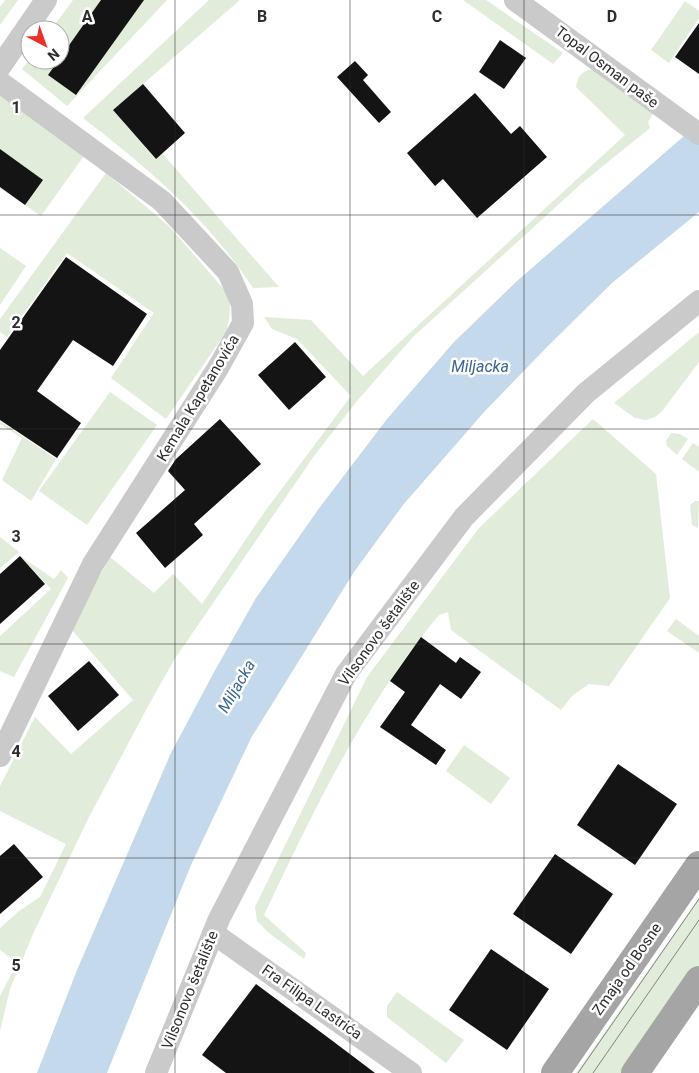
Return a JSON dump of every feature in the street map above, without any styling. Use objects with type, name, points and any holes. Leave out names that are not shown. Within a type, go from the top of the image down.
[{"type":"main road","name":"Zmaja od Bosne","points":[[555,1073],[699,865]]},
{"type":"main road","points":[[635,1073],[699,980]]},
{"type":"street","points":[[0,67],[46,0]]},
{"type":"street","name":"Topal Osman paše","points":[[515,0],[691,128]]},
{"type":"street","name":"Kemala Kapetanovića","points":[[0,82],[162,201],[228,272],[242,304],[243,323],[218,368],[93,564],[0,756]]},
{"type":"street","name":"Vilsonovo šetalište","points":[[156,1073],[219,919],[346,674],[464,517],[586,393],[699,301]]},
{"type":"street","name":"Fra Filipa Lastrića","points":[[213,933],[411,1073]]},
{"type":"green space","points":[[5,0],[18,0],[0,25],[0,7]]},
{"type":"green space","points":[[73,0],[167,0],[67,106],[23,70],[70,70],[70,20],[58,20]]},
{"type":"green space","points":[[209,0],[240,0],[113,110],[155,159],[162,153],[279,287],[253,288],[216,239],[175,196],[131,156],[83,118]]},
{"type":"green space","points":[[463,0],[486,0],[563,53],[553,64]]},
{"type":"green space","points":[[685,1],[699,11],[699,18],[669,63],[651,50]]},
{"type":"green space","points":[[593,69],[655,110],[648,122],[650,128],[582,183],[413,337],[357,401],[314,456],[174,660],[146,710],[89,817],[33,934],[10,989],[0,1031],[0,996],[17,963],[0,950],[0,928],[19,911],[40,897],[66,844],[0,811],[0,786],[35,717],[71,754],[133,700],[71,629],[110,557],[154,593],[173,574],[202,604],[263,514],[351,396],[297,339],[272,329],[264,317],[311,320],[363,376],[625,135],[576,87],[581,74]]},
{"type":"green space","points":[[0,92],[86,153],[41,216],[0,188]]},
{"type":"green space","points":[[106,173],[170,227],[227,293],[229,298],[230,312],[226,332],[166,419],[111,378],[154,313],[67,253],[7,337],[0,332],[0,319]]},
{"type":"green space","points":[[0,248],[26,266],[0,305]]},
{"type":"green space","points":[[699,332],[699,362],[663,410],[655,417],[646,420],[635,418],[614,403]]},
{"type":"green space","points":[[110,392],[157,425],[87,525],[39,491]]},
{"type":"green space","points":[[593,419],[656,474],[670,598],[609,686],[589,684],[572,696],[561,710],[451,630],[448,612],[439,615],[412,649],[364,721],[322,797],[264,915],[306,953],[304,959],[269,933],[257,921],[255,907],[367,677],[479,528]]},
{"type":"green space","points":[[0,421],[56,459],[31,501],[2,480],[22,438],[0,424]]},
{"type":"green space","points":[[671,433],[680,434],[688,439],[677,455],[667,446],[666,441]]},
{"type":"green space","points":[[693,443],[699,447],[699,472],[682,459]]},
{"type":"green space","points":[[695,501],[699,501],[698,528],[692,525],[690,505]]},
{"type":"green space","points":[[0,537],[19,552],[0,568]]},
{"type":"green space","points":[[20,556],[54,579],[61,570],[68,578],[14,677],[0,671],[0,636],[51,589]]},
{"type":"green space","points":[[676,619],[699,636],[699,653],[667,631]]},
{"type":"green space","points":[[464,745],[510,778],[491,804],[446,771]]},
{"type":"green space","points":[[699,898],[699,966],[626,1073],[576,1073]]},
{"type":"green space","points":[[397,992],[464,1040],[446,1063],[387,1017],[387,1006]]},
{"type":"water","name":"Miljacka","points":[[699,123],[699,212],[612,283],[485,411],[403,505],[354,572],[251,738],[191,865],[107,1073],[37,1073],[77,970],[171,753],[256,598],[320,507],[387,419],[454,342],[517,281]]},
{"type":"building","points":[[101,0],[144,0],[76,95],[48,75],[52,70],[70,70],[70,44]]},
{"type":"building","points":[[699,23],[699,74],[675,57]]},
{"type":"building","points":[[500,40],[526,58],[504,89],[479,72]]},
{"type":"building","points":[[355,61],[368,75],[363,80],[391,112],[379,123],[337,77]]},
{"type":"building","points":[[143,84],[185,133],[156,159],[113,110]]},
{"type":"building","points":[[475,93],[511,134],[520,126],[547,157],[477,218],[443,179],[435,186],[407,153]]},
{"type":"building","points":[[0,149],[43,180],[25,205],[0,187]]},
{"type":"building","points":[[66,257],[147,314],[113,366],[73,340],[37,391],[81,423],[57,458],[0,420],[0,350]]},
{"type":"building","points":[[295,342],[326,377],[289,410],[258,375]]},
{"type":"building","points":[[220,419],[261,464],[194,524],[203,535],[165,568],[136,533],[185,490],[168,471],[176,459]]},
{"type":"building","points":[[20,556],[45,584],[0,624],[0,574]]},
{"type":"building","points":[[421,637],[456,663],[460,657],[481,672],[461,699],[440,684],[411,725],[446,750],[436,765],[380,727],[405,692],[390,681]]},
{"type":"building","points":[[89,661],[119,695],[78,731],[48,696]]},
{"type":"building","points":[[618,764],[677,804],[635,865],[577,825]]},
{"type":"building","points":[[14,844],[43,877],[0,914],[0,856]]},
{"type":"building","points":[[555,854],[613,894],[571,954],[513,914]]},
{"type":"building","points":[[491,949],[549,989],[507,1050],[449,1010]]},
{"type":"building","points":[[256,984],[375,1073],[226,1073],[202,1055]]},
{"type":"tram line","points":[[578,1073],[699,899]]},
{"type":"tram line","points":[[593,1073],[699,920]]}]
